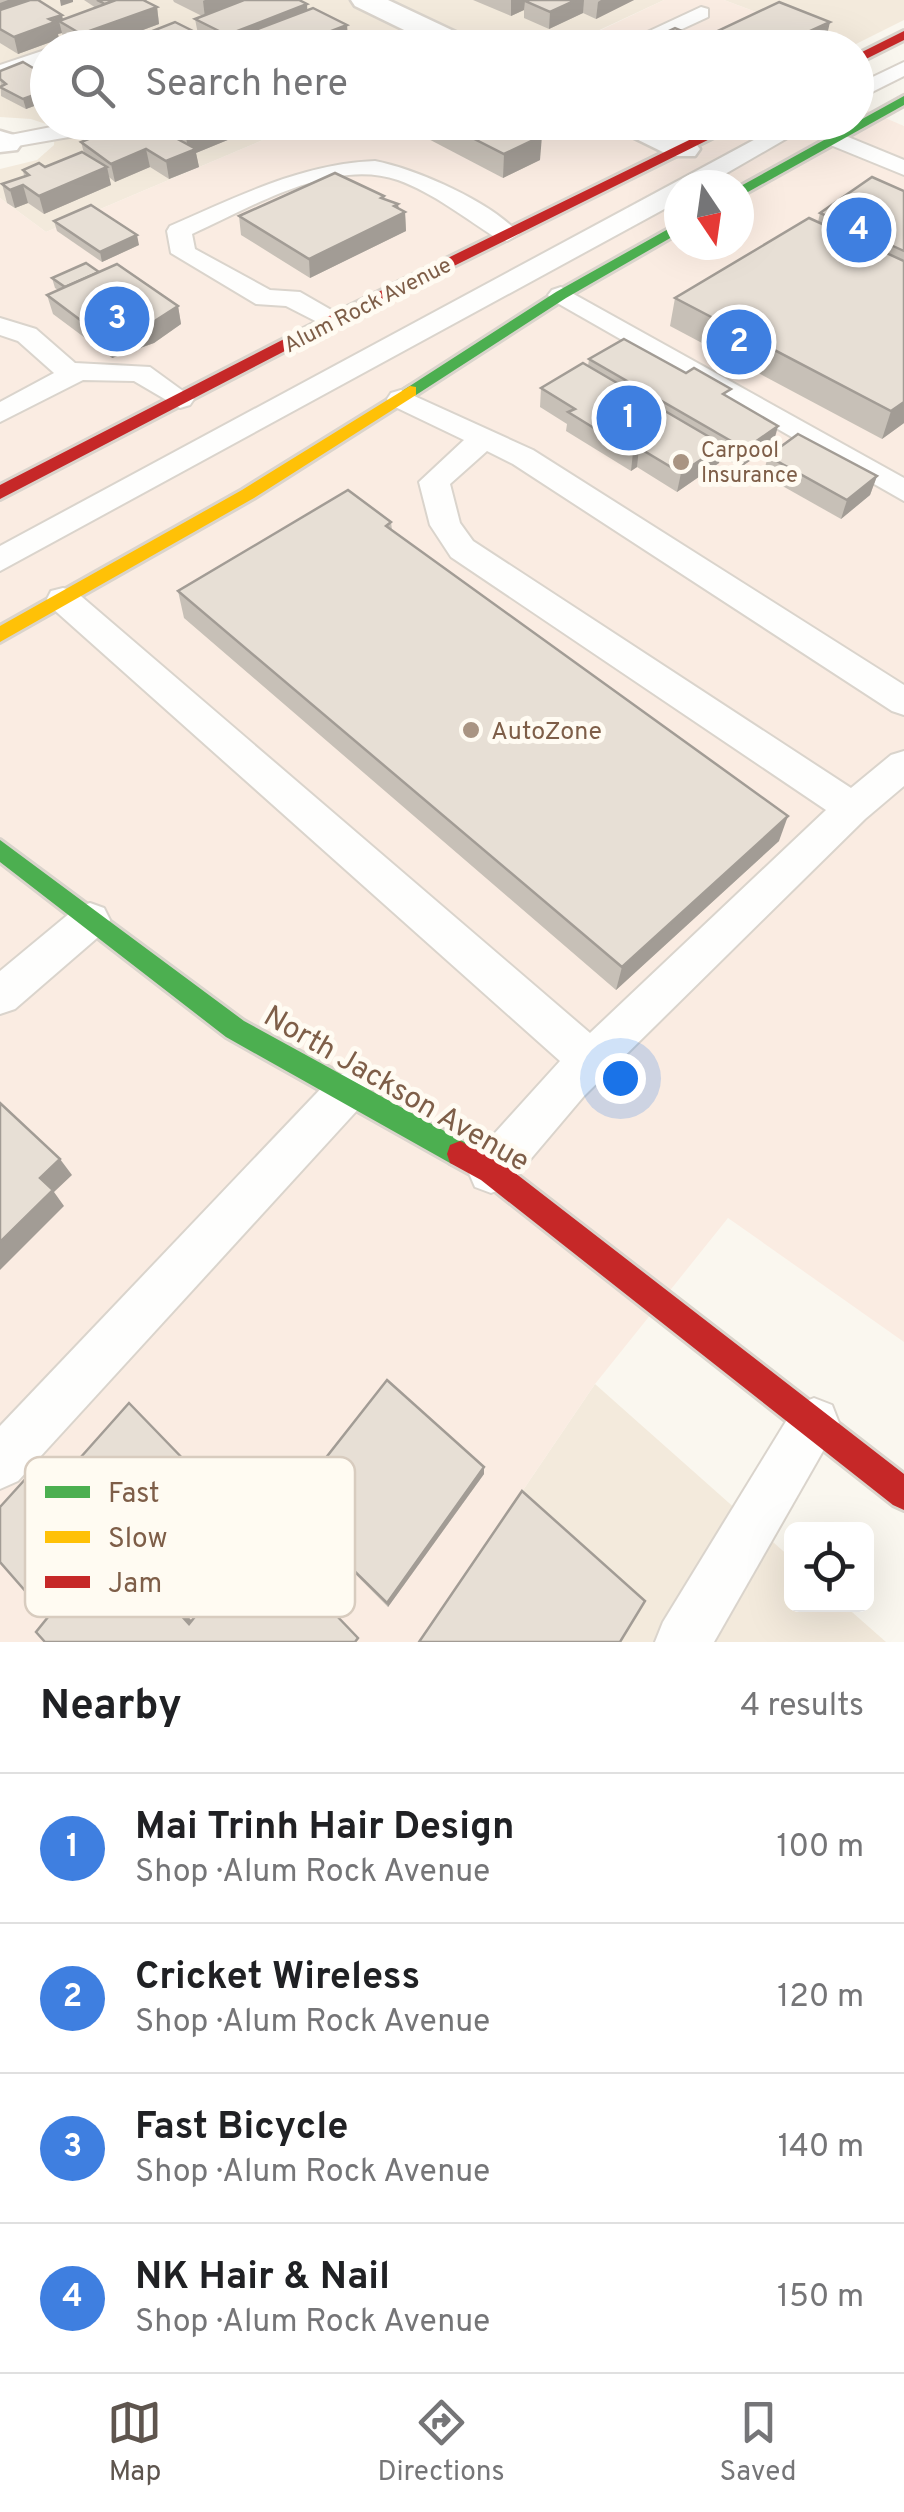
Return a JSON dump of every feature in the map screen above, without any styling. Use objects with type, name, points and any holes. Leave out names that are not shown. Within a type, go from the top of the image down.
[{"type":"main road","points":[[874,51],[904,36]]},
{"type":"main road","points":[[874,117],[904,100]]},
{"type":"main road","name":"Alum Rock Avenue","points":[[0,493],[331,321],[701,140]]},
{"type":"main road","points":[[754,184],[832,140]]},
{"type":"main road","points":[[0,636],[248,494],[561,295],[664,236]]},
{"type":"main road","name":"North Jackson Avenue","points":[[0,849],[235,1029],[491,1171],[814,1423],[900,1484]]},
{"type":"street","points":[[365,0],[428,30]]},
{"type":"street","points":[[664,140],[683,149]]},
{"type":"lane","points":[[663,30],[701,13]]},
{"type":"lane","points":[[0,72],[30,61]]},
{"type":"lane","points":[[874,84],[904,68]]},
{"type":"lane","points":[[3,142],[30,137]]},
{"type":"lane","points":[[716,170],[771,140]]},
{"type":"lane","points":[[841,140],[904,168]]},
{"type":"lane","points":[[331,321],[291,298],[265,298],[196,262],[183,254],[179,231],[302,178],[354,170],[398,172],[507,234]]},
{"type":"lane","name":"Alum Rock Avenue","points":[[0,560],[664,198]]},
{"type":"lane","points":[[561,295],[904,491]]},
{"type":"lane","points":[[0,326],[27,335],[68,371],[140,373],[180,399]]},
{"type":"lane","points":[[0,413],[79,371]]},
{"type":"lane","points":[[400,399],[523,457],[904,702]]},
{"type":"lane","points":[[484,439],[434,482],[444,525],[462,549],[852,808]]},
{"type":"lane","points":[[64,600],[592,1062]]},
{"type":"lane","points":[[491,1171],[569,1082],[852,808],[904,764]]},
{"type":"lane","points":[[0,996],[90,920]]},
{"type":"lane","points":[[0,1463],[346,1092]]},
{"type":"lane","points":[[683,1642],[814,1423]]},
{"type":"shaded area","points":[[0,0],[664,0],[600,30],[30,30],[30,119],[0,117]]},
{"type":"shaded area","points":[[664,0],[724,0],[804,30],[601,30]]},
{"type":"shaded area","points":[[724,0],[904,0],[904,20],[874,35],[874,30],[804,30]]},
{"type":"shaded area","points":[[874,113],[904,126],[904,1342],[728,1218],[595,1384],[420,1642],[0,1642],[0,198],[46,232],[263,140],[874,140]]},
{"type":"shaded area","points":[[54,140],[263,140],[46,232],[0,198],[0,169],[37,160],[54,145]]},
{"type":"shaded area","points":[[595,1384],[784,1552],[784,1612],[852,1612],[886,1642],[420,1642]]},
{"type":"building","points":[[38,0],[62,15],[49,19],[55,22],[14,37],[0,29],[0,10]]},
{"type":"building","points":[[116,0],[143,0],[157,7],[92,30],[74,30],[59,21]]},
{"type":"building","points":[[244,0],[299,0],[307,4],[240,30],[217,30],[195,19]]},
{"type":"building","points":[[576,0],[550,12],[525,1]]},
{"type":"building","points":[[779,2],[830,22],[812,30],[720,30]]},
{"type":"building","points":[[313,8],[347,25],[334,30],[255,30]]},
{"type":"building","points":[[175,22],[191,30],[155,30]]},
{"type":"building","points":[[23,62],[30,66],[30,96],[23,99],[0,87],[6,84],[0,79],[0,71]]},
{"type":"building","points":[[179,140],[196,149],[166,161],[146,149],[111,164],[81,142]]},
{"type":"building","points":[[476,140],[534,140],[504,154]]},
{"type":"building","points":[[82,152],[107,167],[39,196],[23,185],[10,190],[2,184],[29,175],[23,170],[39,163],[45,167]]},
{"type":"building","points":[[335,173],[384,196],[381,198],[398,204],[394,206],[405,212],[309,259],[239,216]]},
{"type":"building","points":[[872,177],[904,191],[904,251],[820,213]]},
{"type":"building","points":[[91,205],[137,235],[100,252],[54,221]]},
{"type":"building","points":[[809,218],[904,261],[904,402],[891,411],[675,298],[739,260],[754,260],[754,251]]},
{"type":"building","points":[[86,263],[99,272],[65,287],[52,278]]},
{"type":"building","points":[[117,264],[178,306],[150,324],[107,340],[47,295]]},
{"type":"building","points":[[624,339],[686,373],[694,368],[731,389],[723,394],[778,426],[745,449],[589,359]]},
{"type":"building","points":[[583,363],[723,445],[681,473],[639,448],[633,452],[568,412],[575,409],[541,388]]},
{"type":"building","points":[[798,434],[877,476],[847,500],[768,456]]},
{"type":"building","name":"AutoZone","points":[[348,490],[391,522],[386,526],[788,816],[622,967],[178,591]]},
{"type":"building","points":[[0,1103],[60,1159],[40,1178],[53,1190],[0,1242]]},
{"type":"building","points":[[387,1380],[484,1467],[387,1603],[355,1572],[355,1457],[326,1457]]},
{"type":"building","points":[[129,1403],[181,1457],[81,1457]]},
{"type":"building","points":[[25,1479],[25,1591],[0,1562],[0,1507]]},
{"type":"building","points":[[522,1491],[645,1601],[620,1642],[419,1642]]},
{"type":"building","points":[[48,1617],[183,1617],[189,1624],[195,1617],[338,1617],[358,1638],[355,1642],[45,1642],[36,1632]]},
{"type":"traffic: fast","points":[[874,117],[904,100]]},
{"type":"traffic: fast","points":[[754,185],[833,140]]},
{"type":"traffic: fast","points":[[410,391],[561,295],[664,236]]},
{"type":"traffic: fast","points":[[0,849],[235,1029],[460,1154]]},
{"type":"traffic: slow","points":[[0,635],[248,494],[410,391]]},
{"type":"traffic: jam","points":[[874,51],[904,35]]},
{"type":"traffic: jam","points":[[0,493],[331,321],[701,140]]},
{"type":"traffic: jam","points":[[460,1154],[491,1171],[904,1494]]},
{"type":"place","name":"NK Hair & Nail","points":[[859,230]]},
{"type":"place","name":"Fast Bicycle","points":[[117,319]]},
{"type":"place","name":"Cricket Wireless","points":[[739,342]]},
{"type":"place","name":"Mai Trinh Hair Design","points":[[629,418]]},
{"type":"place","name":"Carpool Insurance","points":[[681,462]]},
{"type":"place","name":"AutoZone","points":[[471,730]]}]
